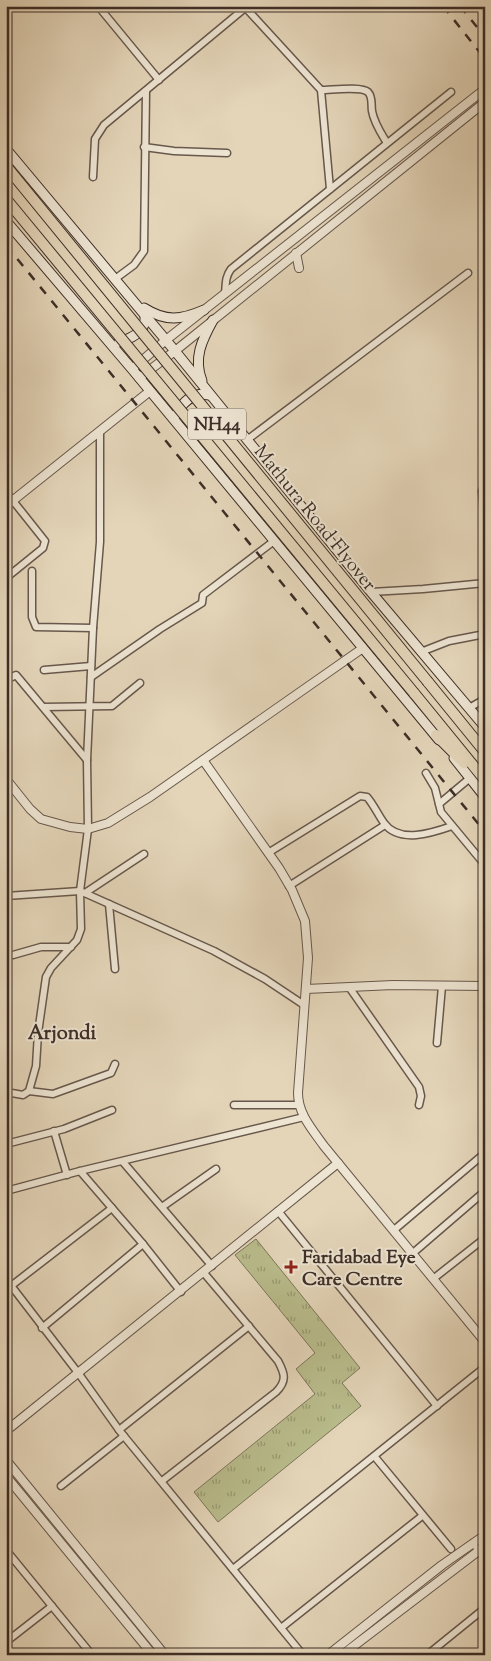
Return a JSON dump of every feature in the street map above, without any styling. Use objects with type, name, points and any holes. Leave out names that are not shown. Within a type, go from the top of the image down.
[{"type":"highway","name":"Mathura Road Flyover","points":[[6,166],[485,752]]},
{"type":"highway","name":"Mathura Road Flyover","points":[[6,199],[414,693],[485,782]]},
{"type":"highway","points":[[436,735],[485,782]]},
{"type":"main road","points":[[6,149],[176,351],[246,440],[485,727]]},
{"type":"main road","points":[[6,221],[132,369],[436,735],[485,797]]},
{"type":"main road","points":[[135,302],[152,314],[170,319],[187,317],[204,310]]},
{"type":"main road","points":[[110,343],[129,339],[138,334],[144,324],[145,314]]},
{"type":"main road","points":[[207,391],[198,372],[197,355],[203,338],[213,320]]},
{"type":"main road","points":[[176,423],[176,415],[187,401],[207,391]]},
{"type":"street","points":[[98,6],[159,80]]},
{"type":"street","points":[[93,177],[94,146],[97,134],[104,126],[244,7],[321,90],[330,189]]},
{"type":"street","points":[[132,369],[166,340],[371,180],[485,88]]},
{"type":"street","points":[[321,90],[360,89],[367,91],[372,100],[375,121],[388,143]]},
{"type":"street","points":[[115,279],[134,265],[144,251],[146,91]]},
{"type":"street","points":[[225,294],[226,279],[231,270],[452,92]]},
{"type":"street","points":[[139,378],[176,351],[377,187],[485,102]]},
{"type":"street","points":[[144,147],[227,154]]},
{"type":"street","points":[[296,253],[299,268]]},
{"type":"street","points":[[246,440],[468,273]]},
{"type":"street","points":[[6,506],[150,391]]},
{"type":"street","points":[[30,1091],[36,1066],[38,1034],[46,977],[51,968],[71,947],[80,934],[88,829],[87,760],[91,666],[100,542],[100,431]]},
{"type":"street","points":[[485,483],[482,490],[485,524]]},
{"type":"street","points":[[6,492],[43,537],[45,545],[6,578]]},
{"type":"street","points":[[91,677],[160,629],[202,603],[203,595],[274,541]]},
{"type":"street","points":[[32,571],[32,617],[36,627],[93,628]]},
{"type":"street","points":[[371,592],[485,583]]},
{"type":"street","points":[[422,652],[449,641],[485,634]]},
{"type":"street","points":[[6,779],[30,809],[41,819],[70,827],[88,829],[108,823],[126,814],[363,648]]},
{"type":"street","points":[[44,670],[91,666]]},
{"type":"street","points":[[6,680],[16,674],[87,760]]},
{"type":"street","points":[[44,707],[112,706],[140,683]]},
{"type":"street","points":[[469,708],[485,699]]},
{"type":"street","points":[[203,760],[289,886],[305,921],[308,946],[298,1093],[299,1105],[304,1117],[324,1146],[485,1342]]},
{"type":"street","points":[[426,773],[435,788],[441,812],[485,865]]},
{"type":"street","points":[[439,804],[470,778]]},
{"type":"street","points":[[268,853],[360,796],[364,796],[371,801],[391,832],[404,835],[431,834],[452,826]]},
{"type":"street","points":[[289,886],[385,825]]},
{"type":"street","points":[[83,892],[144,854]]},
{"type":"street","points":[[6,896],[83,892],[214,951],[265,979],[304,1005]]},
{"type":"street","points":[[108,904],[115,968]]},
{"type":"street","points":[[6,955],[13,955],[41,947],[71,947]]},
{"type":"street","points":[[306,989],[393,985],[485,986]]},
{"type":"street","points":[[437,1043],[442,986]]},
{"type":"street","points":[[349,987],[419,1087],[421,1096],[418,1105]]},
{"type":"street","points":[[6,1092],[23,1095],[30,1091],[53,1094],[110,1073],[115,1064]]},
{"type":"street","points":[[234,1105],[299,1105]]},
{"type":"street","points":[[6,1144],[64,1128],[112,1110]]},
{"type":"street","points":[[6,1191],[80,1171],[304,1117]]},
{"type":"street","points":[[54,1131],[67,1175]]},
{"type":"street","points":[[394,1230],[484,1156]]},
{"type":"street","points":[[123,1162],[212,1266]]},
{"type":"street","points":[[6,1431],[181,1292],[338,1163]]},
{"type":"street","points":[[162,1208],[216,1169]]},
{"type":"street","points":[[80,1171],[143,1244],[181,1292]]},
{"type":"street","points":[[413,1253],[485,1191]]},
{"type":"street","points":[[12,1286],[112,1208]]},
{"type":"street","points":[[278,1211],[437,1406]]},
{"type":"street","points":[[433,1279],[483,1239],[485,1233]]},
{"type":"street","points":[[42,1328],[143,1244]]},
{"type":"street","points":[[162,1481],[282,1386],[284,1380],[283,1370],[278,1361],[204,1273]]},
{"type":"street","points":[[6,1279],[79,1374],[121,1433],[303,1655]]},
{"type":"street","points":[[61,1486],[249,1326]]},
{"type":"street","points":[[233,1569],[485,1367]]},
{"type":"street","points":[[375,1457],[451,1549]]},
{"type":"street","points":[[6,1460],[165,1655]]},
{"type":"street","points":[[6,1476],[153,1655]]},
{"type":"street","points":[[280,1628],[422,1516]]},
{"type":"street","points":[[328,1655],[442,1565],[485,1535]]},
{"type":"street","points":[[61,1543],[68,1536]]},
{"type":"street","points":[[473,1543],[481,1548],[485,1559]]},
{"type":"street","points":[[342,1655],[481,1548]]},
{"type":"street","points":[[6,1550],[92,1655]]},
{"type":"street","points":[[116,1610],[124,1604]]},
{"type":"street","points":[[6,1642],[52,1606]]},
{"type":"street","points":[[427,1655],[485,1608]]},
{"type":"green space","points":[[256,1239],[360,1368],[342,1383],[361,1406],[218,1522],[194,1492],[315,1394],[296,1369],[315,1353],[235,1255]]},
{"type":"railway","points":[[443,6],[485,59]]},
{"type":"railway","points":[[460,6],[485,37]]},
{"type":"railway","points":[[6,245],[485,832]]},
{"type":"place","name":"Faridabad Eye Care Centre","points":[[291,1267]]},
{"type":"district","name":"Arjondi","points":[[62,1032]]}]
